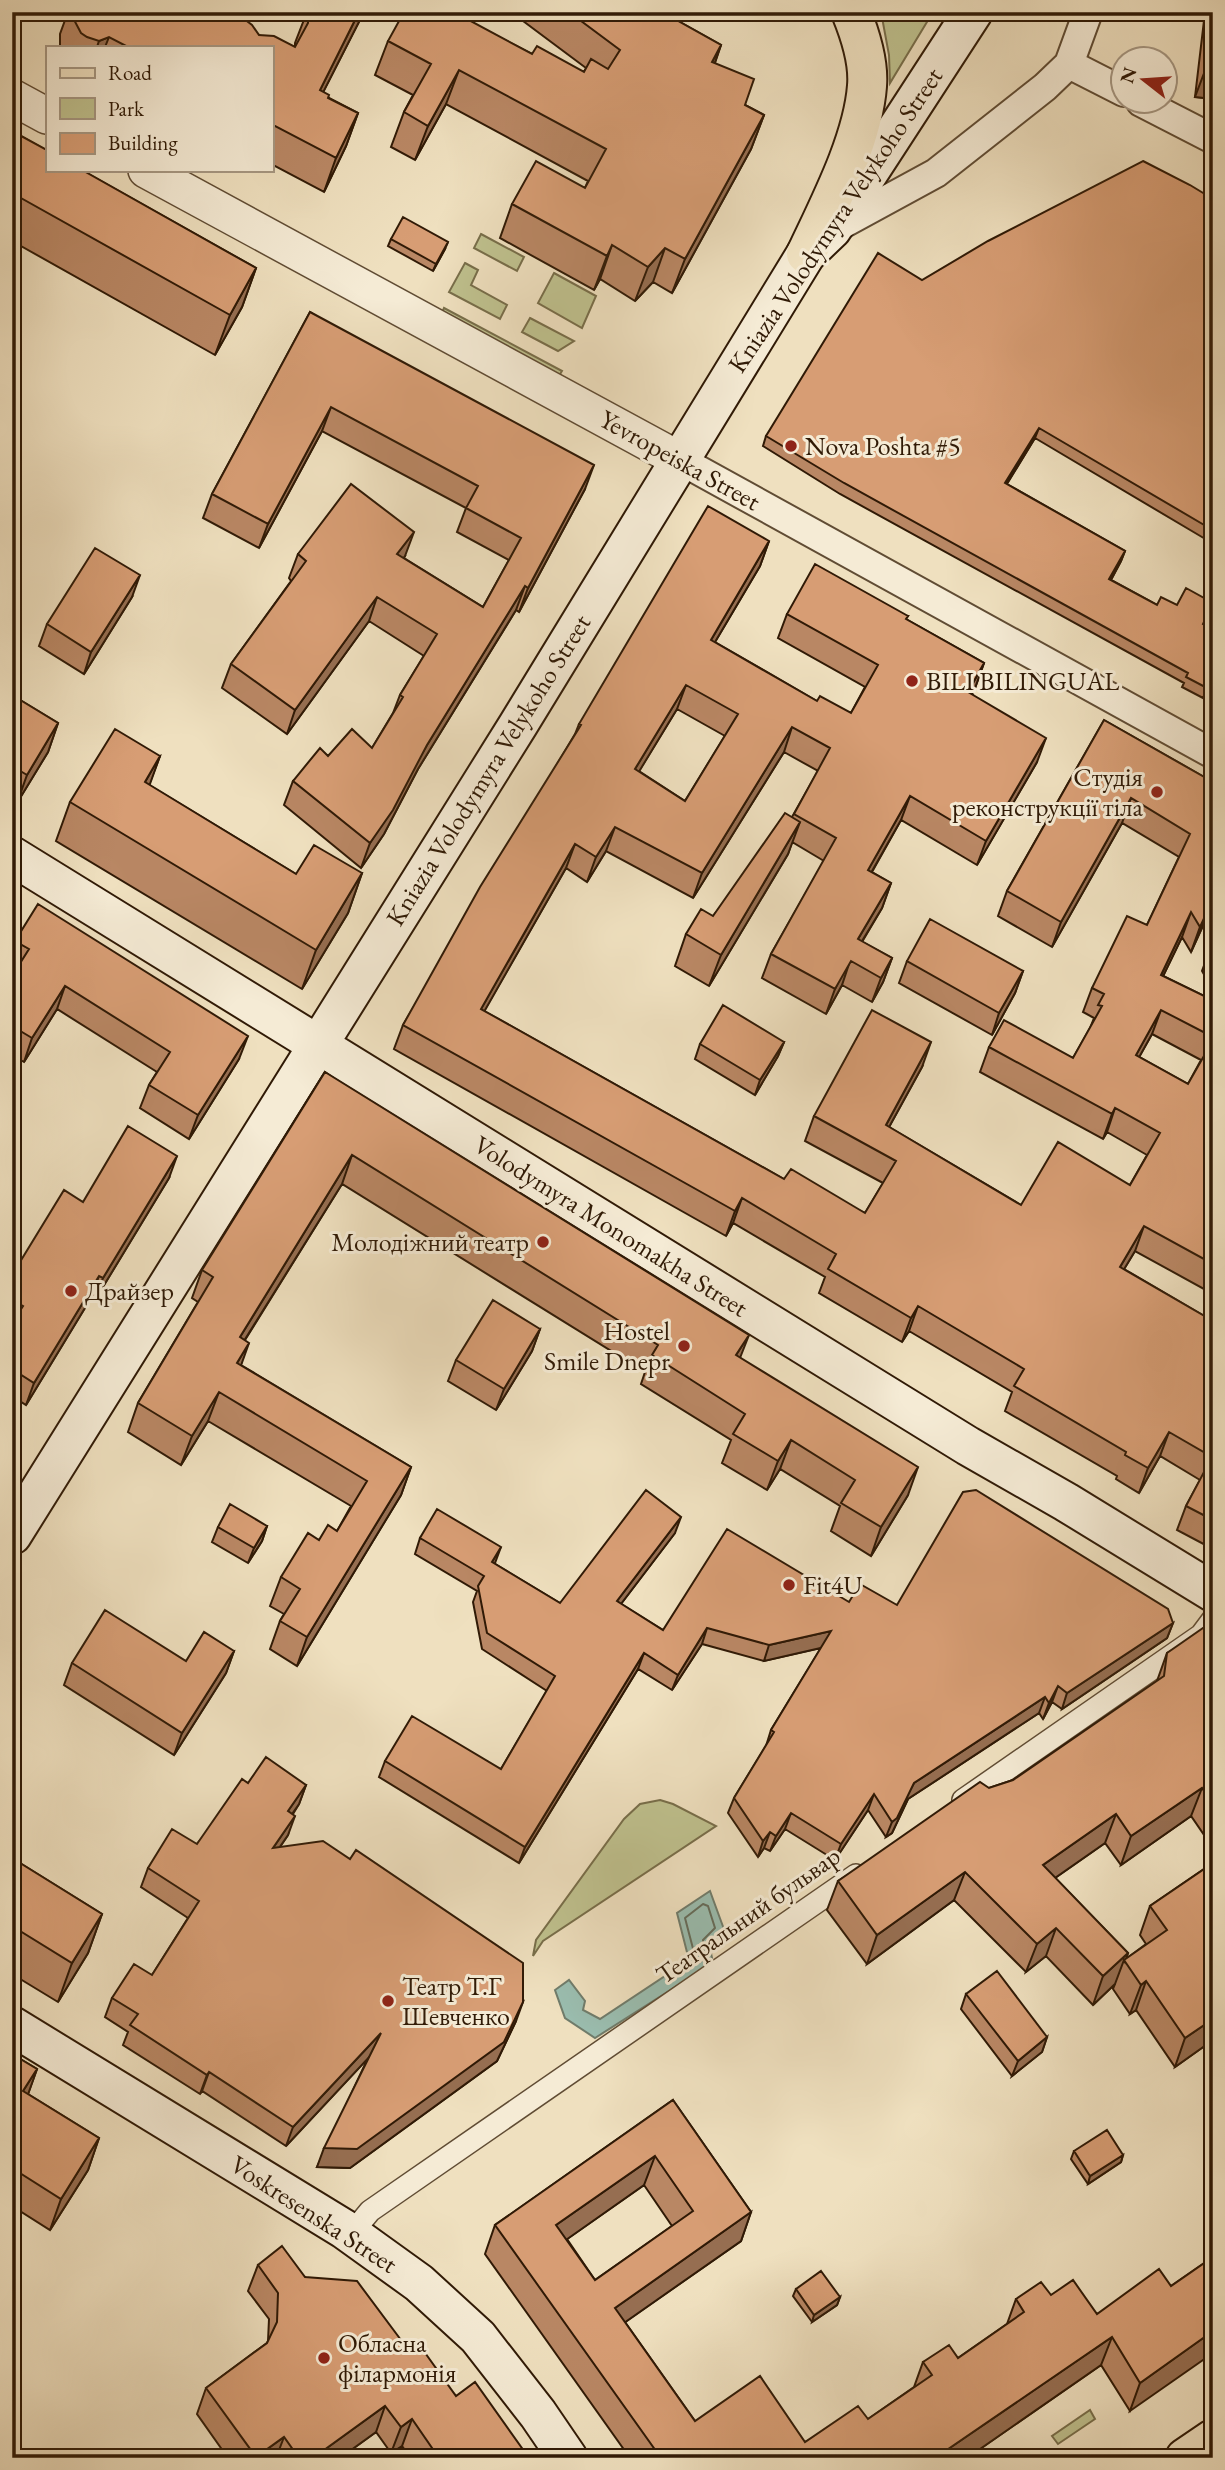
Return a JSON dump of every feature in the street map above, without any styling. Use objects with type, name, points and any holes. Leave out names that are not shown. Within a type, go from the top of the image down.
[{"type":"main road","points":[[819,241],[860,123],[868,85],[861,37],[851,12]]},
{"type":"main road","name":"Kniazia Volodymyra Velykoho Street","points":[[12,1535],[680,460],[819,241],[973,12]]},
{"type":"main road","name":"Volodymyra Monomakha Street","points":[[12,856],[968,1447],[1066,1502],[1213,1592]]},
{"type":"main road","name":"Voskresenska Street","points":[[12,2026],[351,2234],[419,2283],[478,2337],[538,2414],[568,2458]]},
{"type":"main road","points":[[1185,2458],[1213,2439]]},
{"type":"street","points":[[819,241],[936,173],[1045,87],[1069,64],[1088,12]]},
{"type":"street","points":[[1069,64],[1110,86]]},
{"type":"street","points":[[12,97],[46,115]]},
{"type":"street","points":[[1168,116],[1213,139]]},
{"type":"street","name":"Yevropeiska Street","points":[[150,172],[1213,754]]},
{"type":"street","points":[[942,1815],[1201,1635],[1213,1619]]},
{"type":"street","name":"Театральний бульвар","points":[[351,2234],[370,2211],[875,1862]]},
{"type":"green space","points":[[881,12],[933,12],[890,83],[889,55]]},
{"type":"green space","points":[[481,234],[524,257],[517,271],[474,248]]},
{"type":"green space","points":[[465,263],[478,270],[471,285],[507,305],[500,319],[449,292]]},
{"type":"green space","points":[[554,273],[596,296],[582,328],[538,303]]},
{"type":"green space","points":[[444,308],[562,371],[559,376],[442,313]]},
{"type":"green space","points":[[530,318],[574,341],[558,351],[522,332]]},
{"type":"green space","points":[[660,1800],[716,1826],[543,1941],[533,1956],[536,1940],[624,1819],[640,1804]]},
{"type":"green space","points":[[1090,2410],[1095,2419],[1058,2444],[1052,2436]]},
{"type":"water","points":[[710,1891],[725,1932],[709,1943],[713,1963],[595,2038],[565,2018],[555,1990],[569,1980],[585,2001],[583,2010],[600,2019],[689,1960],[677,1913]]},
{"type":"building","points":[[72,12],[235,12],[252,25],[259,35],[274,36],[295,47],[308,23],[308,12],[359,12],[320,90],[329,95],[328,98],[358,113],[336,158],[273,125],[273,46],[126,46],[109,37],[99,41],[87,37],[81,33]]},
{"type":"building","points":[[404,12],[454,12],[532,54],[537,46],[584,72],[591,59],[608,69],[620,50],[569,12],[662,12],[721,45],[712,62],[754,79],[745,105],[764,115],[685,259],[665,248],[648,267],[612,245],[607,256],[512,204],[536,161],[585,188],[606,149],[459,70],[428,126],[404,112],[431,64],[388,41]]},
{"type":"building","points":[[1213,12],[1213,69],[1206,68]]},
{"type":"building","points":[[12,131],[46,149],[46,172],[86,172],[256,268],[230,315],[12,193]]},
{"type":"building","points":[[1143,161],[1213,199],[1213,526],[1211,529],[1039,428],[1005,483],[1125,551],[1109,579],[1157,605],[1161,597],[1177,605],[1186,588],[1213,603],[1203,624],[1213,629],[1213,684],[1209,682],[1207,688],[1186,677],[1188,673],[844,483],[766,436],[878,253],[922,280],[988,241]]},
{"type":"building","points":[[403,217],[448,242],[436,264],[391,239]]},
{"type":"building","points":[[310,312],[594,465],[528,588],[525,586],[427,745],[393,810],[370,843],[293,781],[320,748],[328,756],[352,729],[372,748],[437,634],[377,597],[295,710],[231,664],[306,561],[298,554],[351,484],[414,532],[397,554],[483,607],[521,538],[466,508],[478,486],[331,407],[268,524],[212,494]]},
{"type":"building","points":[[12,354],[18,357],[12,366]]},
{"type":"building","points":[[708,506],[769,541],[711,640],[817,701],[820,696],[851,713],[878,665],[787,614],[815,564],[908,616],[906,619],[984,663],[968,692],[1046,738],[986,841],[910,796],[868,870],[891,883],[858,939],[892,958],[881,978],[851,961],[835,989],[771,954],[836,838],[794,814],[830,748],[792,727],[702,873],[615,827],[596,857],[575,844],[481,1009],[784,1179],[791,1169],[865,1213],[896,1161],[814,1116],[872,1010],[931,1042],[886,1125],[1021,1205],[1058,1142],[1130,1185],[1160,1133],[1115,1108],[1112,1114],[989,1047],[1004,1020],[1073,1058],[1102,1006],[1098,1005],[1104,994],[1092,988],[1127,916],[1147,925],[1190,834],[1131,798],[1061,922],[1007,891],[1104,720],[1213,782],[1213,899],[1200,927],[1191,912],[1161,975],[1204,996],[1213,980],[1213,1037],[1161,1010],[1136,1055],[1188,1084],[1213,1040],[1213,1264],[1144,1226],[1120,1267],[1213,1321],[1213,1520],[1186,1506],[1212,1457],[1169,1432],[1148,1468],[1125,1455],[1126,1452],[1014,1386],[1024,1369],[918,1306],[911,1318],[828,1269],[836,1254],[742,1198],[735,1211],[403,1025],[480,887],[581,725],[579,724]],"holes":[[[686,685],[738,714],[685,801],[635,769]]]},
{"type":"building","points":[[95,548],[140,575],[91,652],[47,624]]},
{"type":"building","points":[[12,695],[58,723],[27,775],[12,766]]},
{"type":"building","points":[[115,729],[160,756],[145,782],[296,874],[314,845],[362,873],[316,950],[70,802]]},
{"type":"building","points":[[785,813],[800,822],[721,955],[686,934],[701,909],[713,916]]},
{"type":"building","points":[[38,904],[248,1036],[198,1115],[149,1085],[170,1052],[65,986],[32,1038],[12,1026],[12,976],[29,949],[15,941]]},
{"type":"building","points":[[930,919],[1023,971],[999,1013],[907,961]]},
{"type":"building","points":[[723,1005],[784,1042],[760,1080],[700,1044]]},
{"type":"building","points":[[325,1072],[749,1335],[736,1355],[918,1467],[881,1527],[841,1503],[855,1480],[791,1440],[778,1461],[733,1434],[745,1414],[652,1355],[658,1345],[352,1155],[240,1337],[249,1343],[237,1363],[411,1467],[307,1637],[280,1621],[300,1589],[281,1577],[308,1533],[319,1540],[328,1525],[337,1531],[367,1481],[219,1392],[192,1436],[138,1403],[213,1277],[202,1270]]},
{"type":"building","points":[[128,1126],[177,1156],[103,1278],[99,1276],[34,1383],[12,1369],[12,1323],[23,1306],[12,1300],[12,1275],[64,1190],[83,1202]]},
{"type":"building","points":[[493,1300],[540,1329],[504,1389],[456,1360]]},
{"type":"building","points":[[646,1490],[681,1517],[617,1601],[663,1630],[727,1529],[849,1602],[860,1584],[897,1605],[963,1492],[976,1490],[1168,1609],[1173,1623],[1067,1693],[1058,1686],[1049,1703],[1045,1697],[914,1783],[897,1818],[892,1822],[874,1794],[841,1844],[791,1813],[776,1836],[770,1832],[763,1841],[734,1798],[774,1732],[771,1730],[831,1631],[769,1645],[707,1628],[678,1675],[644,1653],[525,1847],[385,1761],[412,1716],[501,1769],[555,1676],[487,1633],[478,1586],[484,1576],[420,1538],[437,1509],[501,1547],[492,1562],[560,1603]]},
{"type":"building","points":[[230,1504],[267,1526],[254,1548],[218,1527]]},
{"type":"building","points":[[105,1610],[186,1661],[204,1632],[234,1651],[182,1733],[72,1663]]},
{"type":"building","points":[[1203,1628],[1213,1628],[1213,1804],[1202,1788],[1131,1836],[1116,1814],[1043,1865],[1128,1953],[1103,1976],[1056,1928],[1037,1944],[965,1872],[877,1935],[838,1881],[980,1782],[989,1788],[1013,1780],[1164,1676],[1167,1653]]},
{"type":"building","points":[[12,1695],[19,1699],[12,1710]]},
{"type":"building","points":[[266,1757],[306,1785],[288,1811],[295,1816],[273,1848],[323,1841],[350,1859],[356,1850],[523,1963],[523,2002],[504,2042],[357,2149],[324,2148],[381,2033],[293,2127],[130,2025],[138,2014],[112,1998],[134,1964],[152,1975],[199,1901],[148,1868],[172,1829],[197,1844],[242,1779],[248,1783]]},
{"type":"building","points":[[12,1858],[102,1914],[72,1963],[12,1926]]},
{"type":"building","points":[[1213,1863],[1213,2019],[1185,2038],[1146,1981],[1141,1985],[1124,1960],[1167,1930],[1150,1906]]},
{"type":"building","points":[[997,1971],[1047,2037],[1018,2061],[966,1994]]},
{"type":"building","points":[[12,2054],[37,2069],[23,2091],[99,2138],[61,2199],[12,2168]]},
{"type":"building","points":[[673,2100],[751,2212],[615,2308],[695,2421],[760,2376],[805,2442],[858,2406],[868,2419],[932,2375],[923,2362],[949,2345],[958,2358],[1024,2312],[1016,2299],[1041,2282],[1051,2295],[1073,2280],[1097,2314],[1159,2269],[1171,2286],[1213,2257],[1213,2331],[1140,2383],[1112,2337],[935,2458],[661,2458],[495,2225]],"holes":[[[655,2156],[693,2211],[595,2280],[556,2225]]]},
{"type":"building","points":[[1107,2130],[1123,2155],[1090,2176],[1074,2151]]},
{"type":"building","name":"Обласна філармонія","points":[[282,2246],[305,2277],[357,2281],[401,2340],[423,2350],[456,2396],[475,2382],[529,2458],[439,2458],[412,2419],[401,2427],[385,2406],[313,2458],[299,2458],[284,2437],[256,2457],[206,2388],[267,2343],[277,2322],[278,2293],[258,2265]]},
{"type":"building","points":[[821,2271],[840,2297],[814,2315],[796,2289]]},
{"type":"place","name":"Nova Poshta #5","points":[[791,446]]},
{"type":"place","name":"BILI BILINGUAL","points":[[912,681]]},
{"type":"place","name":"Студія реконструкції тіла","points":[[1157,792]]},
{"type":"place","name":"Молодіжний театр","points":[[543,1242]]},
{"type":"place","name":"Драйзер","points":[[71,1291]]},
{"type":"place","name":"Hostel Smile Dnepr","points":[[684,1346]]},
{"type":"place","name":"Fit4U","points":[[789,1585]]},
{"type":"place","name":"Театр Т.Г Шевченко","points":[[388,2001]]},
{"type":"place","name":"Обласна філармонія","points":[[324,2358]]}]
